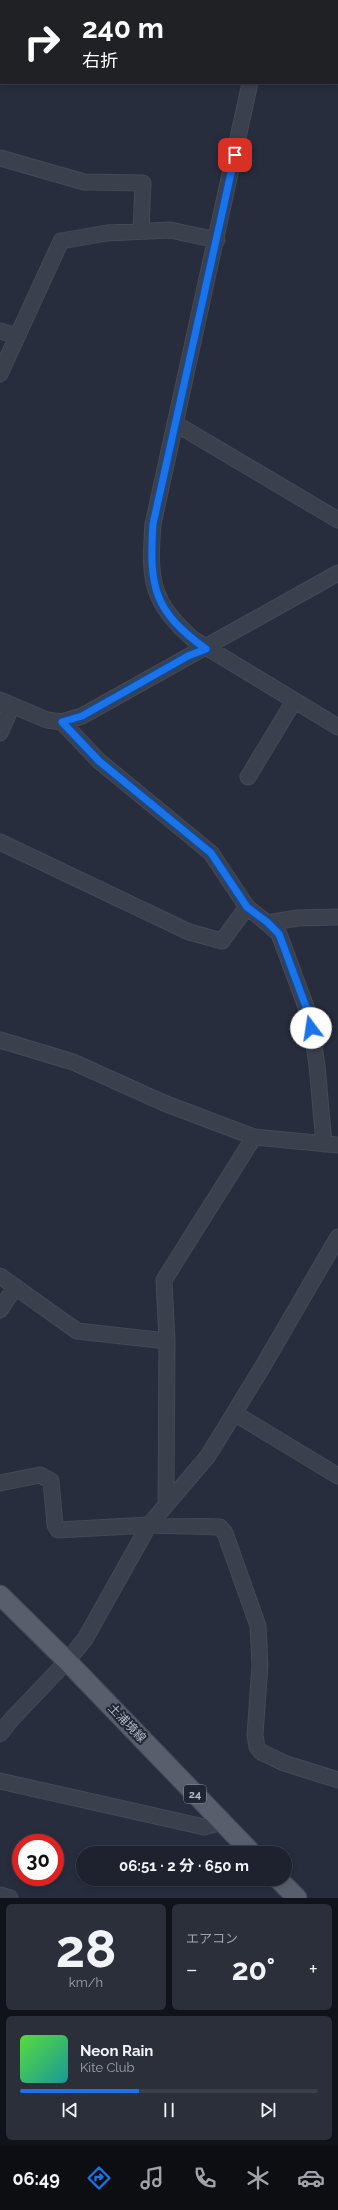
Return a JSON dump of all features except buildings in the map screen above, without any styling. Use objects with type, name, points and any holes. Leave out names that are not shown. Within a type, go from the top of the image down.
[{"type":"main road","name":"土浦境線","points":[[0,1595],[245,1846]]},
{"type":"main road","points":[[285,1886],[297,1898]]},
{"type":"street","points":[[250,84],[217,240],[153,524],[150,563],[156,593],[173,622],[206,649],[338,727]]},
{"type":"street","points":[[0,158],[84,182],[143,184],[141,231]]},
{"type":"street","points":[[0,374],[61,241],[107,233],[170,230],[217,240]]},
{"type":"street","points":[[0,331],[17,336]]},
{"type":"street","points":[[176,424],[338,520]]},
{"type":"street","points":[[0,733],[6,703],[47,720],[62,722],[82,716],[188,656],[206,649],[338,573]]},
{"type":"street","points":[[248,777],[294,701]]},
{"type":"street","points":[[0,1040],[73,1062],[164,1103],[254,1137],[331,1145],[309,1015],[279,934],[267,922],[247,907],[211,853],[99,761],[62,722]]},
{"type":"street","points":[[0,842],[189,932],[222,941],[247,907]]},
{"type":"street","points":[[267,922],[298,918],[338,917]]},
{"type":"street","points":[[166,1504],[167,1341],[164,1280],[254,1137]]},
{"type":"street","points":[[0,1734],[11,1720],[67,1662],[92,1627],[149,1525],[208,1456],[338,1237]]},
{"type":"street","points":[[0,1276],[76,1331],[167,1341]]},
{"type":"street","points":[[0,1310],[14,1287]]},
{"type":"street","points":[[234,1414],[338,1476]]},
{"type":"street","points":[[0,1483],[40,1475],[51,1481],[55,1525],[58,1530],[149,1525],[220,1527],[225,1533],[258,1626],[260,1665],[255,1735],[257,1747],[261,1752],[284,1764],[338,1780]]},
{"type":"street","points":[[0,1781],[204,1827],[222,1822]]},
{"type":"street","points":[[0,1895],[10,1898]]},
{"type":"route","points":[[235,155],[153,524],[150,563],[156,593],[173,622],[193,640],[206,649],[188,656],[82,716],[62,722],[99,761],[211,853],[247,907],[267,922],[279,934],[309,1015],[311,1028]]}]
